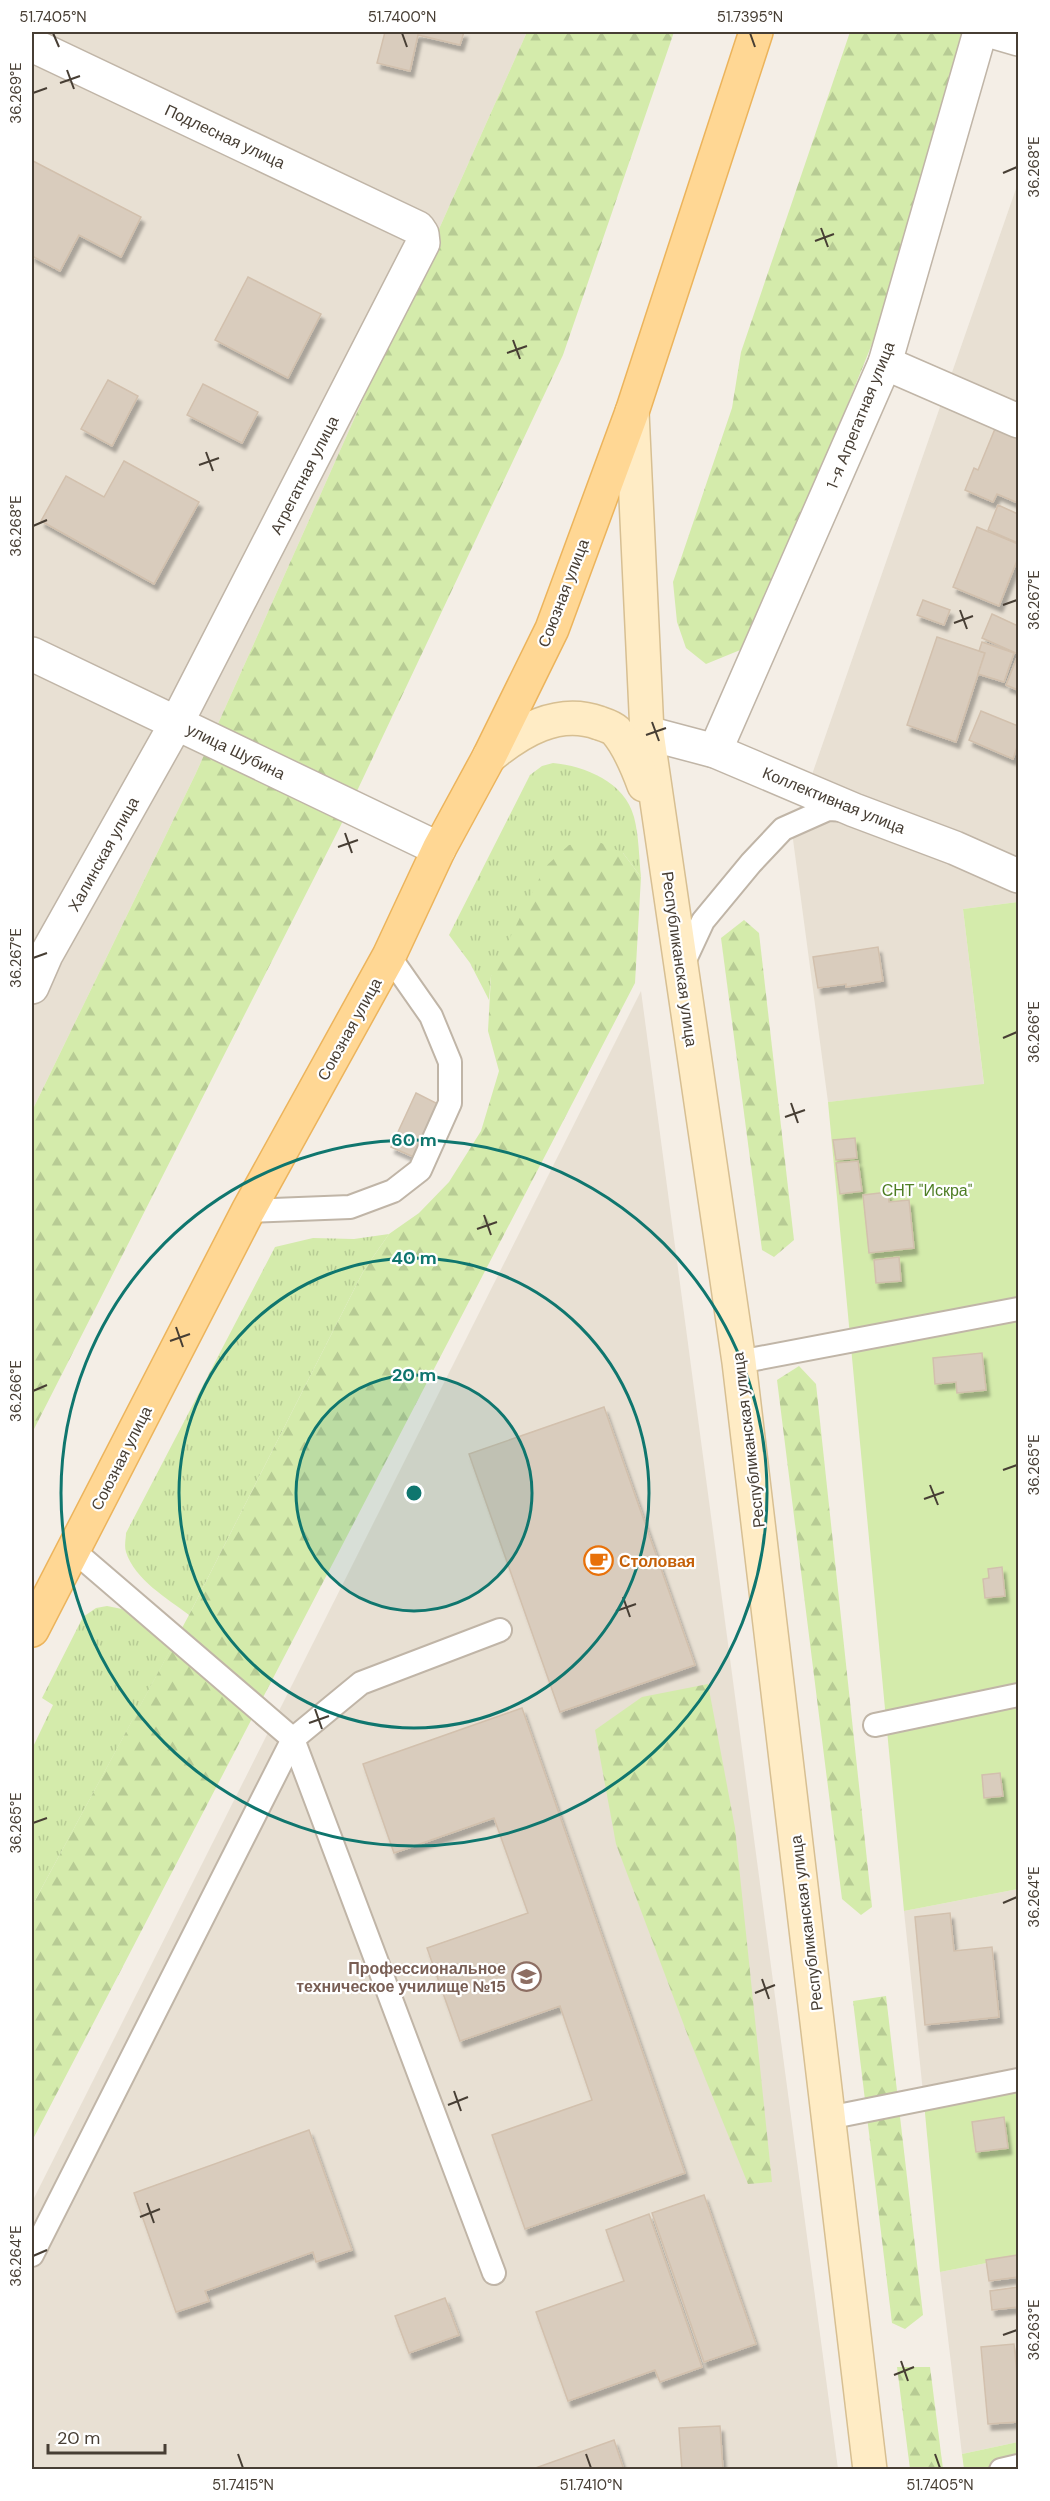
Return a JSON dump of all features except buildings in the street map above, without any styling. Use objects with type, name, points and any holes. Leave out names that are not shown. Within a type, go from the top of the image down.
[{"type":"main road","points":[[632,412],[756,32]]},
{"type":"main road","name":"Республиканская улица","points":[[632,412],[647,733],[739,1362],[870,2469]]},
{"type":"main road","name":"Союзная улица","points":[[32,1630],[248,1212],[389,956],[439,849],[489,758],[552,629],[632,412]]},
{"type":"main road","points":[[489,758],[510,740],[531,728],[559,718],[586,719],[615,729],[632,754],[661,829]]},
{"type":"street","name":"1-я Агрегатная улица","points":[[715,751],[885,363],[980,32]]},
{"type":"street","points":[[994,32],[1018,39]]},
{"type":"street","name":"Подлесная улица","points":[[32,45],[418,228]]},
{"type":"street","name":"Агрегатная улица","points":[[177,722],[423,243],[422,234],[418,228]]},
{"type":"street","points":[[885,363],[1018,421]]},
{"type":"street","name":"улица Шубина","points":[[32,654],[439,849]]},
{"type":"street","name":"Халинская улица","points":[[32,987],[46,955],[177,722]]},
{"type":"street","name":"Коллективная улица","points":[[647,733],[715,751],[854,810],[955,848],[1018,876]]},
{"type":"lane","points":[[681,967],[703,921],[750,863],[783,829],[828,809],[854,810]]},
{"type":"lane","points":[[248,1212],[350,1207],[393,1191],[420,1170],[450,1103],[450,1062],[432,1016],[389,956]]},
{"type":"lane","points":[[739,1362],[1018,1309]]},
{"type":"lane","points":[[73,1550],[292,1739],[495,2273]]},
{"type":"lane","points":[[32,2255],[292,1739],[361,1683],[500,1630]]},
{"type":"lane","points":[[875,1725],[1018,1695]]},
{"type":"lane","points":[[828,2118],[1018,2080]]},
{"type":"lane","points":[[1001,2469],[1018,2466]]},
{"type":"shaded area","points":[[32,32],[527,32],[196,773],[32,1111]]},
{"type":"shaded area","points":[[1018,183],[1018,902],[963,909],[984,1085],[828,1102],[792,832]]},
{"type":"shaded area","points":[[641,991],[838,2469],[32,2469],[32,2202]]},
{"type":"shaded area","points":[[1018,1889],[1018,2073],[923,2092],[904,1911]]},
{"type":"shaded area","points":[[1018,2257],[1018,2442],[962,2454],[940,2272]]},
{"type":"green space","points":[[527,32],[674,32],[563,355],[340,827],[32,1433],[32,1111],[196,773]]},
{"type":"green space","points":[[850,32],[988,32],[870,349],[750,646],[706,664],[686,648],[677,622],[673,582],[732,408],[741,352]]},
{"type":"green space","points":[[553,763],[590,772],[613,785],[622,794],[634,817],[641,877],[623,853],[491,976],[489,1000],[470,963],[449,935],[530,775],[542,766]]},
{"type":"green space","points":[[597,841],[623,853],[641,877],[635,983],[32,2141],[32,1906],[189,1615],[364,1270],[389,1234],[419,1213],[449,1182],[481,1131],[499,1071],[488,1031],[491,976],[545,867],[569,845]]},
{"type":"green space","name":"СНТ \"Искра\"","points":[[1018,902],[1018,1889],[904,1911],[828,1102],[984,1084],[963,909]]},
{"type":"green space","points":[[744,920],[759,933],[794,1240],[774,1257],[762,1250],[721,938]]},
{"type":"green space","points":[[389,1234],[364,1270],[189,1615],[144,1580],[130,1562],[125,1545],[126,1533],[275,1247],[313,1238],[354,1239]]},
{"type":"green space","points":[[799,1366],[816,1384],[872,1907],[861,1915],[842,1899],[777,1380]]},
{"type":"green space","points":[[107,1606],[122,1609],[171,1649],[32,1906],[32,1749],[53,1705],[42,1698],[83,1617],[96,1608]]},
{"type":"green space","points":[[708,1684],[735,1828],[772,2182],[748,2184],[688,2036],[616,1844],[595,1730],[642,1697]]},
{"type":"green space","points":[[886,1996],[923,2315],[905,2329],[892,2323],[853,2001]]},
{"type":"green space","points":[[1018,2073],[1018,2257],[940,2272],[923,2092]]},
{"type":"green space","points":[[897,2367],[930,2367],[943,2469],[910,2469]]},
{"type":"green space","points":[[1018,2442],[1018,2469],[964,2469],[962,2454]]},
{"type":"place","name":"Столовая","points":[[598,1561]]},
{"type":"place","name":"Профессиональное техническое училище №15","points":[[527,1977]]}]
